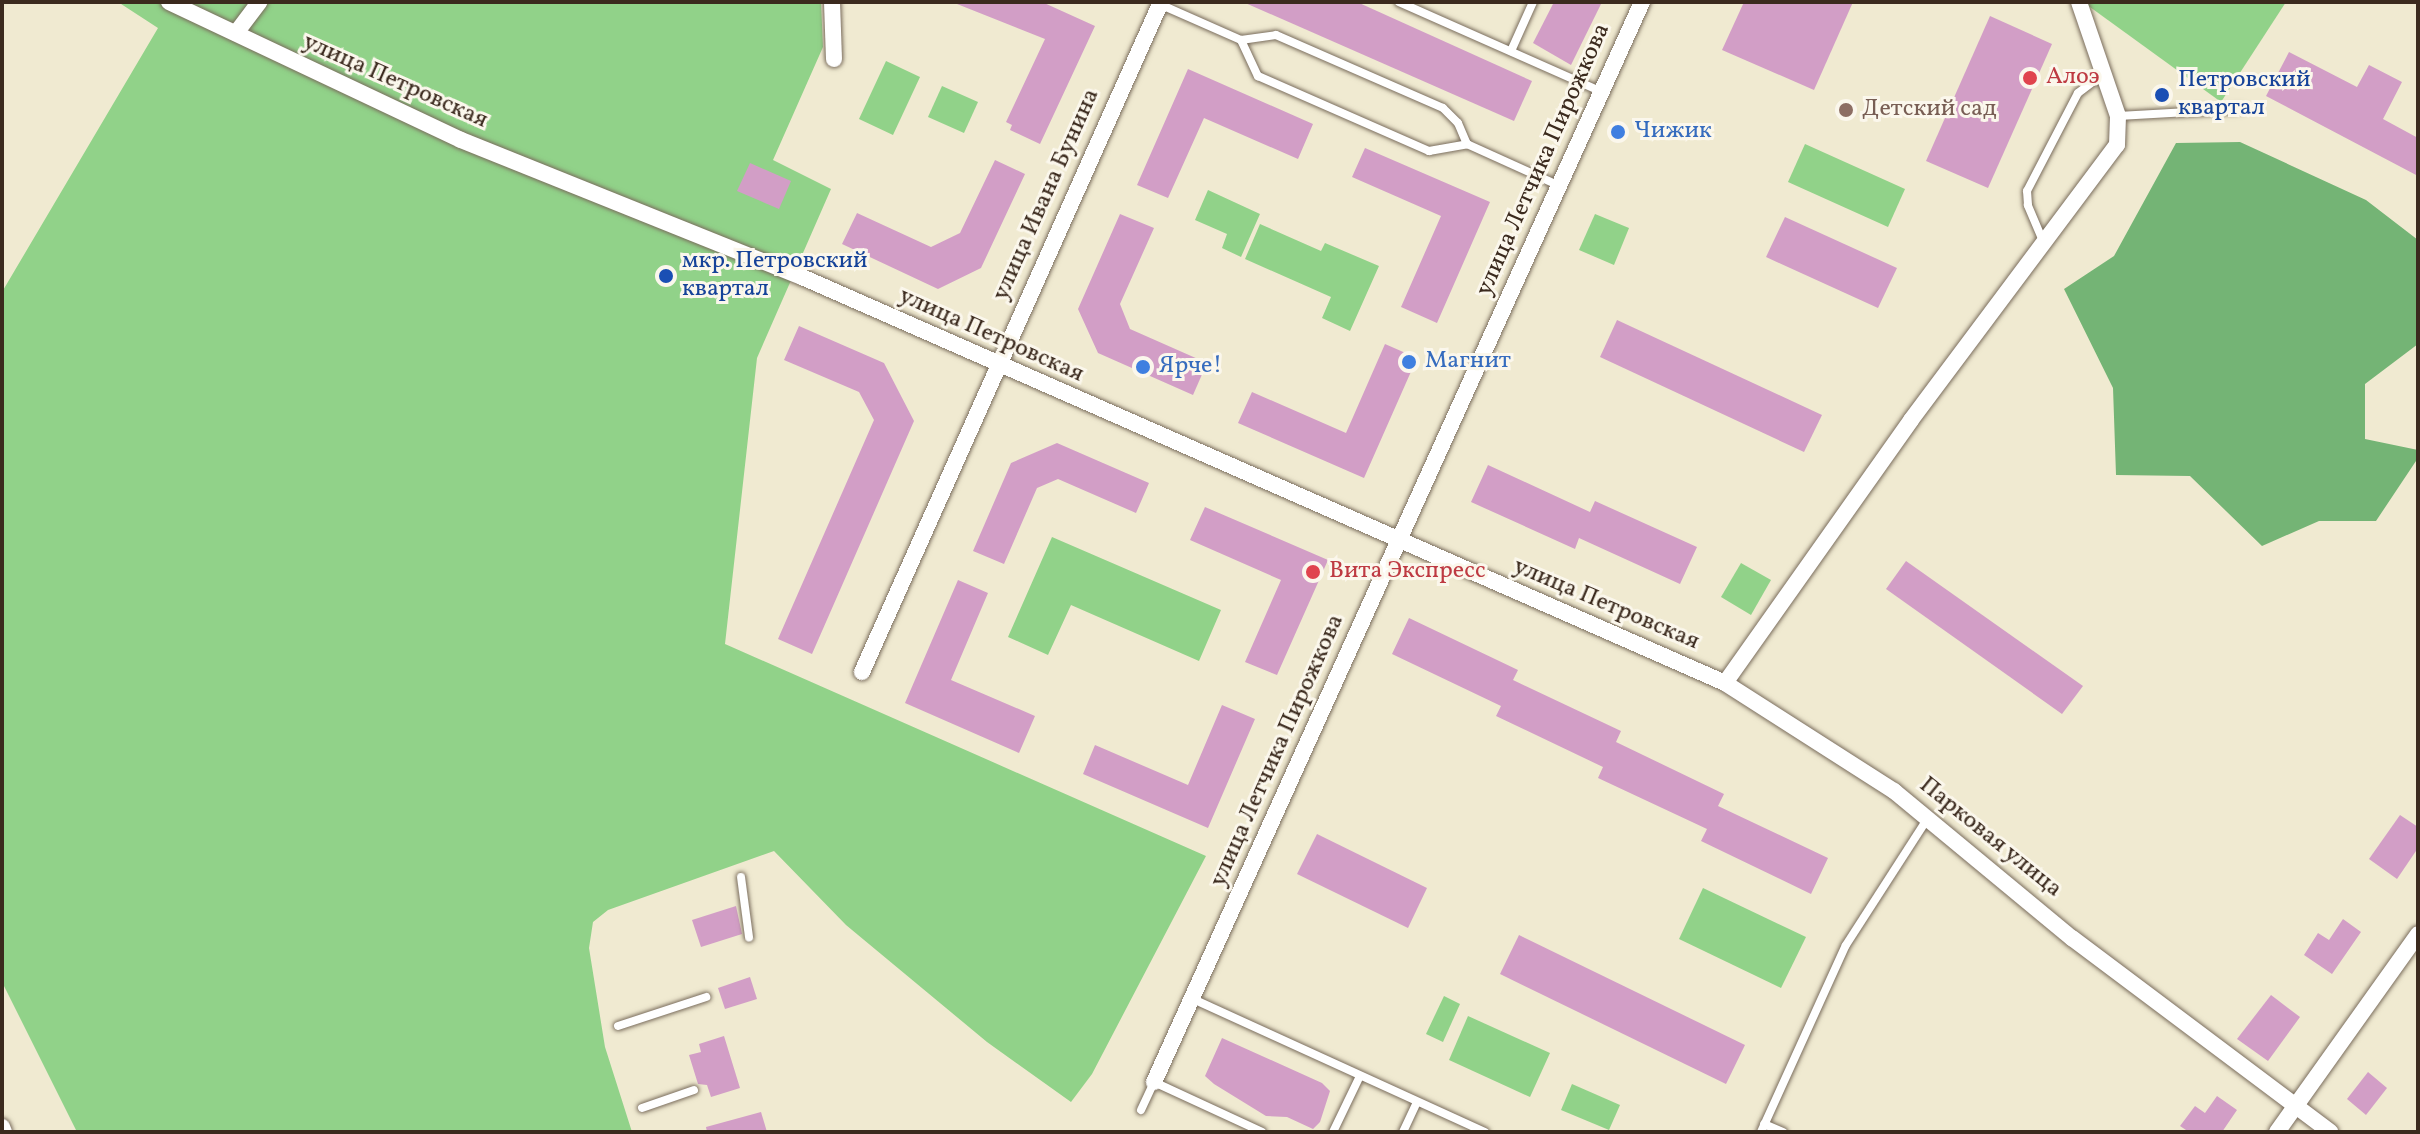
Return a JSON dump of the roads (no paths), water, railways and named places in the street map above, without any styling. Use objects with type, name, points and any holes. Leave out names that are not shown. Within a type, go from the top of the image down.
[{"type":"street","name":"улица Петровская","points":[[169,2],[461,140],[802,277],[1725,683]]},
{"type":"street","points":[[236,33],[259,2]]},
{"type":"street","points":[[832,2],[834,59]]},
{"type":"street","name":"улица Летчика Пирожкова","points":[[1154,1082],[1304,744],[1400,542],[1642,2]]},
{"type":"street","points":[[1725,683],[2043,241],[2117,145],[2118,116],[2079,2]]},
{"type":"street","name":"улица Ивана Бунина","points":[[862,672],[1159,3]]},
{"type":"street","name":"Парковая улица","points":[[1725,683],[1819,739],[1929,818],[2072,938],[2330,1132]]},
{"type":"street","points":[[2277,1132],[2418,934]]},
{"type":"lane","points":[[1399,2],[1600,91]]},
{"type":"lane","points":[[1511,51],[1533,2]]},
{"type":"lane","points":[[1159,3],[1241,40],[1276,35],[1443,108],[1458,123],[1467,144]]},
{"type":"lane","points":[[1241,40],[1258,76],[1429,151],[1467,144],[1558,185]]},
{"type":"lane","points":[[2043,241],[2028,205],[2027,191],[2078,93],[2104,74]]},
{"type":"lane","points":[[2118,116],[2241,109]]},
{"type":"lane","points":[[1783,1132],[1762,1128],[1846,945],[1929,818]]},
{"type":"lane","points":[[741,877],[749,937]]},
{"type":"lane","points":[[618,1026],[706,997]]},
{"type":"lane","points":[[1193,999],[1485,1132]]},
{"type":"lane","points":[[1333,1132],[1360,1076]]},
{"type":"lane","points":[[1141,1110],[1154,1082],[1262,1132]]},
{"type":"lane","points":[[642,1108],[694,1090]]},
{"type":"lane","points":[[1403,1132],[1417,1102]]},
{"type":"place","name":"Алоэ","points":[[2030,78]]},
{"type":"place","name":"Петровский квартал","points":[[2162,95]]},
{"type":"place","name":"Детский сад","points":[[1846,110]]},
{"type":"place","name":"Чижик","points":[[1618,132]]},
{"type":"place","name":"мкр. Петровский квартал","points":[[666,276]]},
{"type":"place","name":"Магнит","points":[[1409,362]]},
{"type":"place","name":"Ярче!","points":[[1143,367]]},
{"type":"place","name":"Вита Экспресс","points":[[1313,572]]}]
